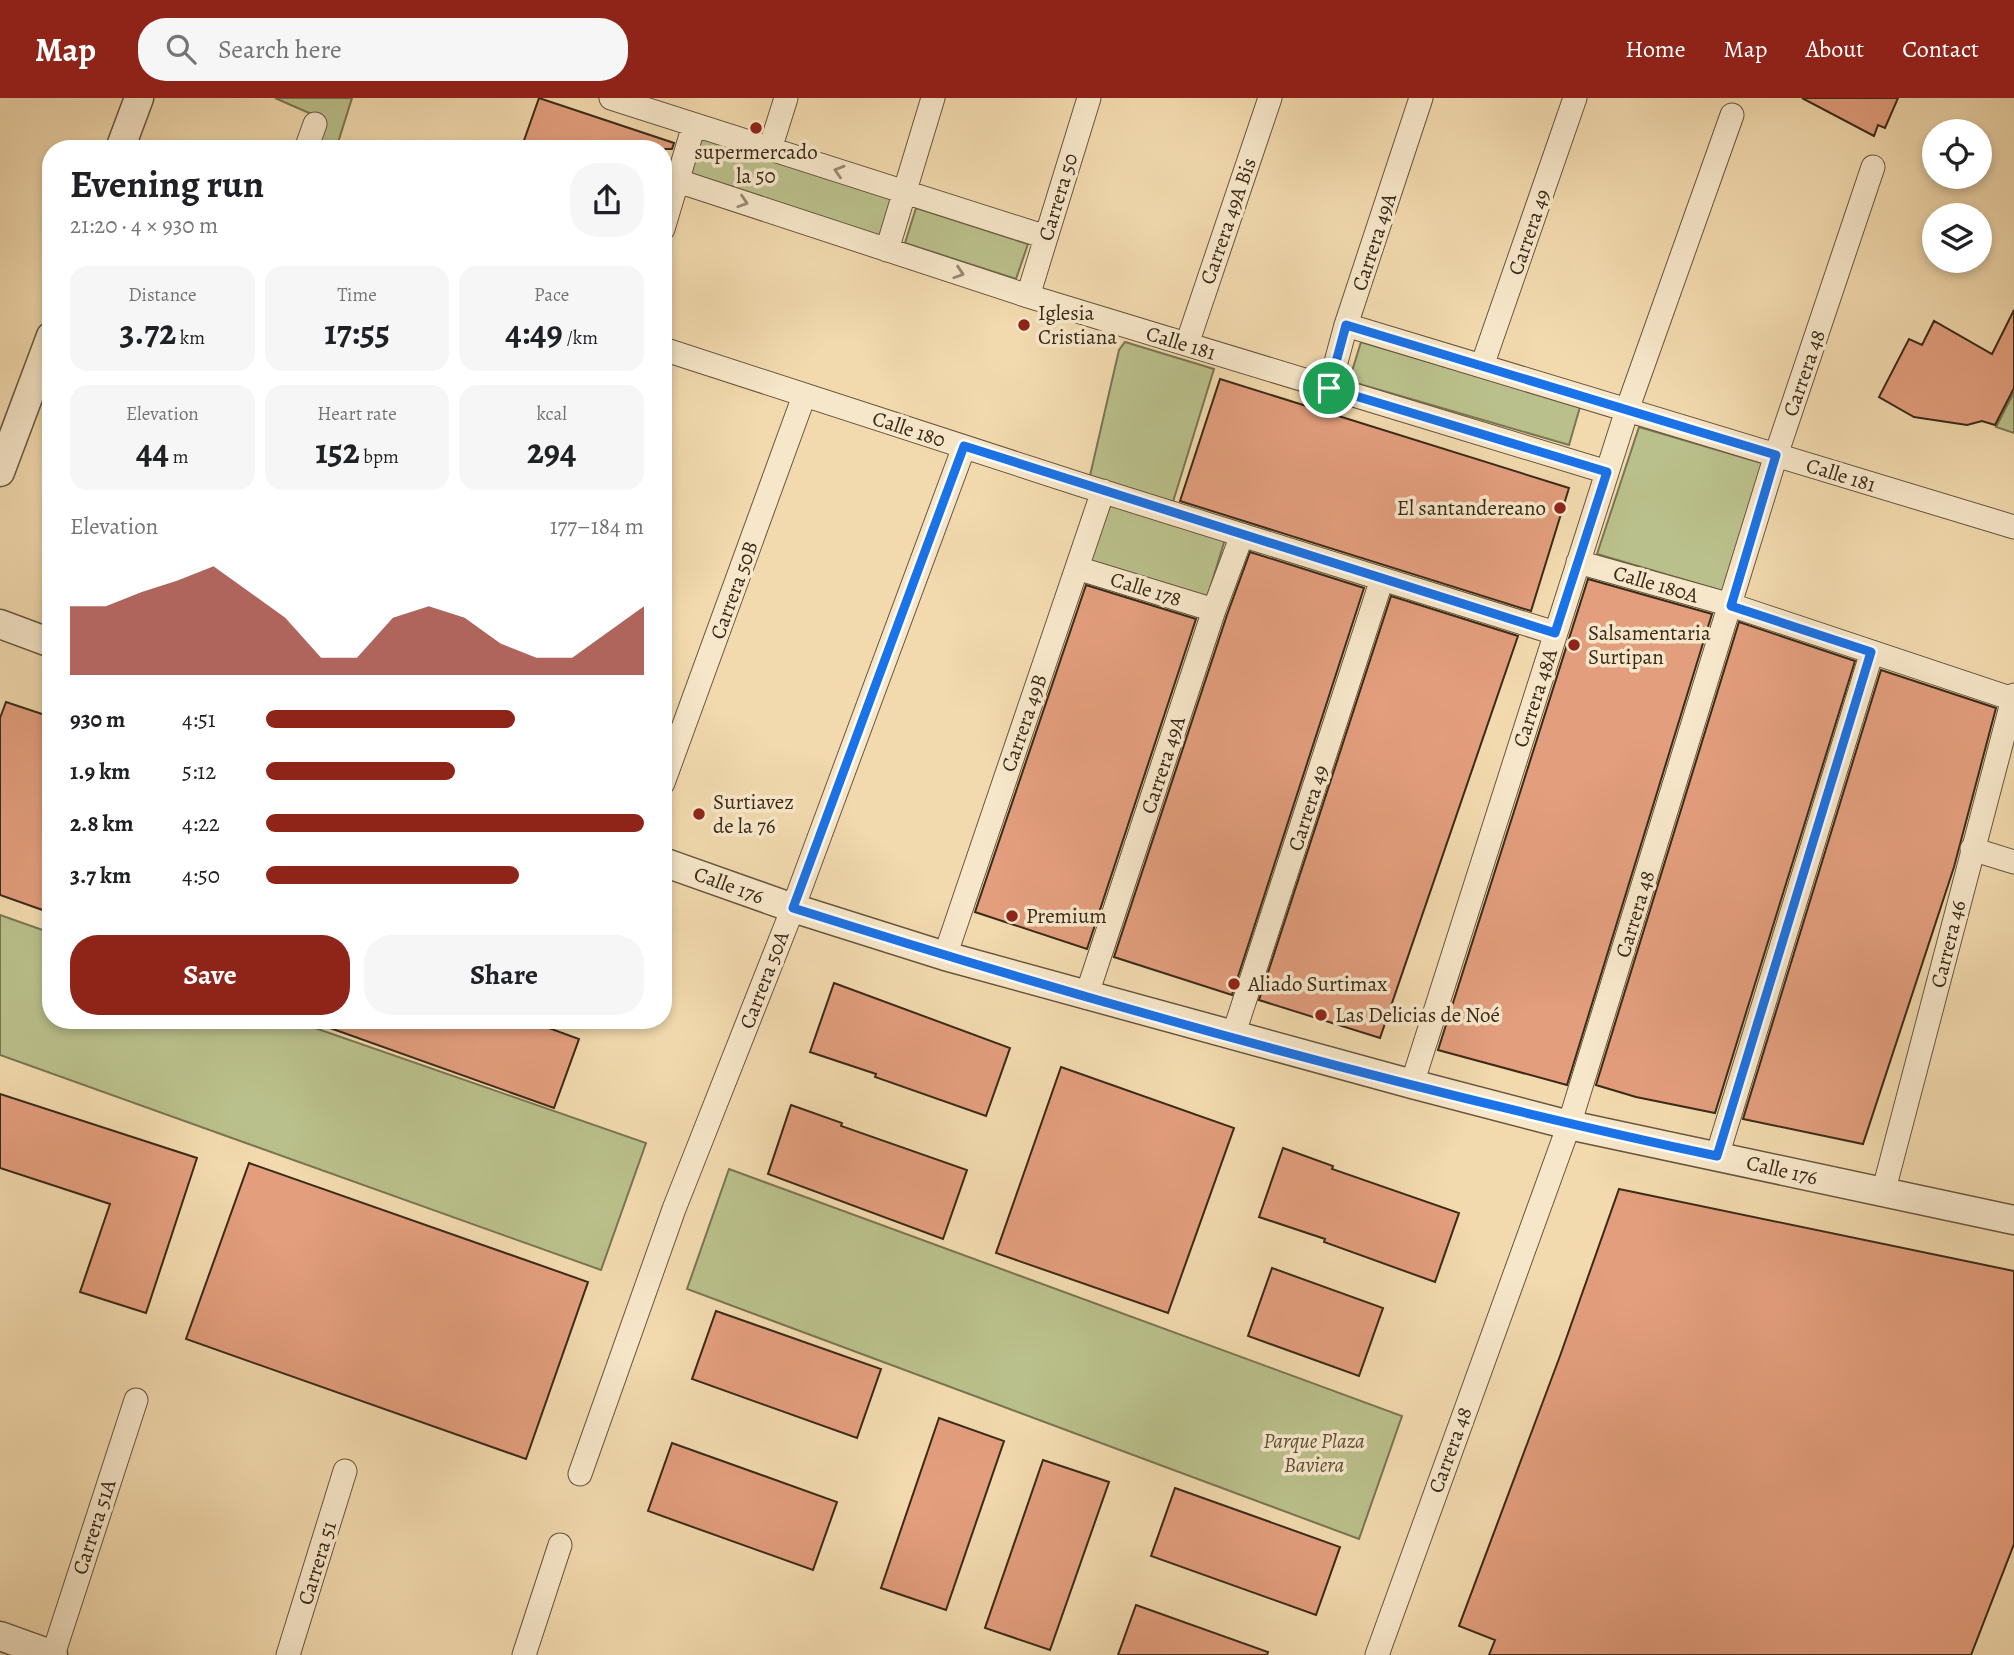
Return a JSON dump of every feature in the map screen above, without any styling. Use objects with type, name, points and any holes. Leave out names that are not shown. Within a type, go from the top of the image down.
[{"type":"street","points":[[123,140],[139,98]]},
{"type":"street","points":[[770,149],[786,98]]},
{"type":"street","points":[[887,250],[933,98]]},
{"type":"street","name":"Carrera 50","points":[[1028,296],[1089,98]]},
{"type":"street","name":"Carrera 49A Bis","points":[[1186,344],[1270,98]]},
{"type":"street","name":"Carrera 49A","points":[[1329,388],[1346,325],[1421,98]]},
{"type":"street","name":"Carrera 49","points":[[1482,366],[1575,98]]},
{"type":"street","points":[[618,99],[1046,237]]},
{"type":"street","name":"Carrera 48A","points":[[1412,1084],[1627,411],[1732,115]]},
{"type":"street","points":[[309,140],[315,124]]},
{"type":"street","points":[[672,200],[694,125]]},
{"type":"street","name":"Carrera 48","points":[[1377,1655],[1569,1125],[1776,455],[1873,167]]},
{"type":"street","name":"Calle 181","points":[[678,181],[1028,296],[1607,472]]},
{"type":"street","name":"Calle 181","points":[[1346,325],[2014,527]]},
{"type":"street","name":"Calle 180","points":[[672,352],[1555,633]]},
{"type":"street","points":[[0,472],[42,359]]},
{"type":"street","name":"Carrera 50B","points":[[672,758],[804,396]]},
{"type":"street","name":"Carrera 50A","points":[[580,1474],[674,1209],[793,908],[964,446]]},
{"type":"street","name":"Carrera 49B","points":[[945,956],[1103,491]]},
{"type":"street","name":"Carrera 49A","points":[[1086,997],[1214,611],[1242,535]]},
{"type":"street","name":"Calle 180A","points":[[1578,562],[1731,606],[2013,697]]},
{"type":"street","name":"Calle 178","points":[[1077,568],[1214,611]]},
{"type":"street","name":"Carrera 49","points":[[1233,1036],[1382,579]]},
{"type":"street","points":[[0,624],[42,640]]},
{"type":"street","points":[[1717,1156],[1871,652]]},
{"type":"street","name":"Carrera 46","points":[[1883,1193],[2013,697]]},
{"type":"street","points":[[1972,849],[2014,862]]},
{"type":"street","name":"Calle 176","points":[[672,865],[793,908],[945,956],[1086,997],[1412,1084],[1569,1125],[2014,1220]]},
{"type":"street","name":"Carrera 51A","points":[[53,1655],[136,1399]]},
{"type":"street","name":"Carrera 51","points":[[288,1655],[345,1471]]},
{"type":"street","points":[[524,1655],[559,1545]]},
{"type":"street","points":[[0,1636],[53,1655]]},
{"type":"green space","points":[[275,98],[352,98],[339,140],[316,140],[323,119]]},
{"type":"green space","points":[[699,133],[893,195],[880,236],[686,174]]},
{"type":"green space","points":[[916,208],[1028,244],[1016,279],[905,243]]},
{"type":"green space","points":[[1125,342],[1214,369],[1172,505],[1089,480],[1119,350]]},
{"type":"green space","points":[[1361,342],[1580,407],[1569,445],[1349,381]]},
{"type":"green space","points":[[2014,392],[2014,433],[1996,427]]},
{"type":"green space","points":[[1639,427],[1765,464],[1726,592],[1597,554]]},
{"type":"green space","points":[[1107,500],[1226,536],[1207,598],[1086,559]]},
{"type":"green space","points":[[0,915],[42,930],[42,1029],[318,1029],[646,1143],[601,1270],[0,1055]]},
{"type":"green space","name":"Parque Plaza Baviera","points":[[729,1169],[1402,1416],[1359,1539],[687,1289]]},
{"type":"building","points":[[539,98],[665,140],[524,140]]},
{"type":"building","points":[[1802,98],[1898,98],[1885,128],[1878,125],[1874,136]]},
{"type":"building","points":[[2014,310],[2014,388],[1995,425],[1982,421],[1967,425],[1914,417],[1879,397],[1909,339],[1922,345],[1934,321],[1992,354]]},
{"type":"building","points":[[1220,379],[1569,488],[1531,611],[1180,501]]},
{"type":"building","points":[[1250,552],[1364,588],[1232,995],[1114,957]]},
{"type":"building","points":[[1588,579],[1712,614],[1567,1085],[1438,1050]]},
{"type":"building","points":[[1086,585],[1196,619],[1087,949],[975,912]]},
{"type":"building","points":[[1391,596],[1518,636],[1380,1038],[1259,1000]]},
{"type":"building","points":[[1739,622],[1855,661],[1715,1113],[1636,1097],[1596,1085]]},
{"type":"building","points":[[1881,670],[1996,708],[1954,867],[1863,1144],[1743,1119]]},
{"type":"building","points":[[6,702],[42,714],[42,910],[0,895],[0,718]]},
{"type":"building","points":[[834,983],[1010,1048],[986,1116],[810,1052]]},
{"type":"building","points":[[333,1029],[552,1029],[579,1039],[554,1108]]},
{"type":"building","points":[[1061,1067],[1234,1128],[1168,1313],[996,1253]]},
{"type":"building","points":[[0,1094],[197,1158],[146,1313],[80,1292],[110,1204],[0,1168]]},
{"type":"building","points":[[791,1105],[842,1123],[841,1126],[967,1170],[943,1239],[768,1174]]},
{"type":"building","points":[[1283,1148],[1333,1166],[1332,1169],[1459,1213],[1435,1282],[1324,1242],[1325,1239],[1259,1217]]},
{"type":"building","points":[[249,1163],[588,1282],[526,1459],[186,1339]]},
{"type":"building","points":[[1619,1189],[2014,1271],[2014,1544],[1971,1655],[1489,1655],[1495,1640],[1459,1626]]},
{"type":"building","points":[[1272,1268],[1383,1308],[1359,1376],[1248,1336]]},
{"type":"building","points":[[716,1311],[881,1369],[857,1438],[692,1379]]},
{"type":"building","points":[[939,1418],[1004,1441],[946,1610],[881,1588]]},
{"type":"building","points":[[672,1443],[837,1502],[813,1570],[648,1511]]},
{"type":"building","points":[[1043,1460],[1109,1482],[1050,1650],[985,1628]]},
{"type":"building","points":[[1175,1488],[1340,1547],[1316,1615],[1151,1556]]},
{"type":"building","points":[[1136,1605],[1268,1652],[1267,1655],[1118,1655]]},
{"type":"place","name":"supermercado la 50","points":[[756,128]]},
{"type":"place","name":"Iglesia Cristiana","points":[[1024,325]]},
{"type":"place","name":"El santandereano","points":[[1560,508]]},
{"type":"place","name":"Salsamentaria Surtipan","points":[[1574,645]]},
{"type":"place","name":"Surtiavez de la 76","points":[[699,814]]},
{"type":"place","name":"Premium","points":[[1012,916]]},
{"type":"place","name":"Aliado Surtimax","points":[[1234,984]]},
{"type":"place","name":"Las Delicias de Noé","points":[[1321,1015]]},
{"type":"route","points":[[1346,325],[1776,455],[1731,606],[1871,652],[1717,1156],[1569,1125],[1086,997],[793,908],[964,446],[1555,633],[1607,472],[1329,388],[1346,325]]}]
